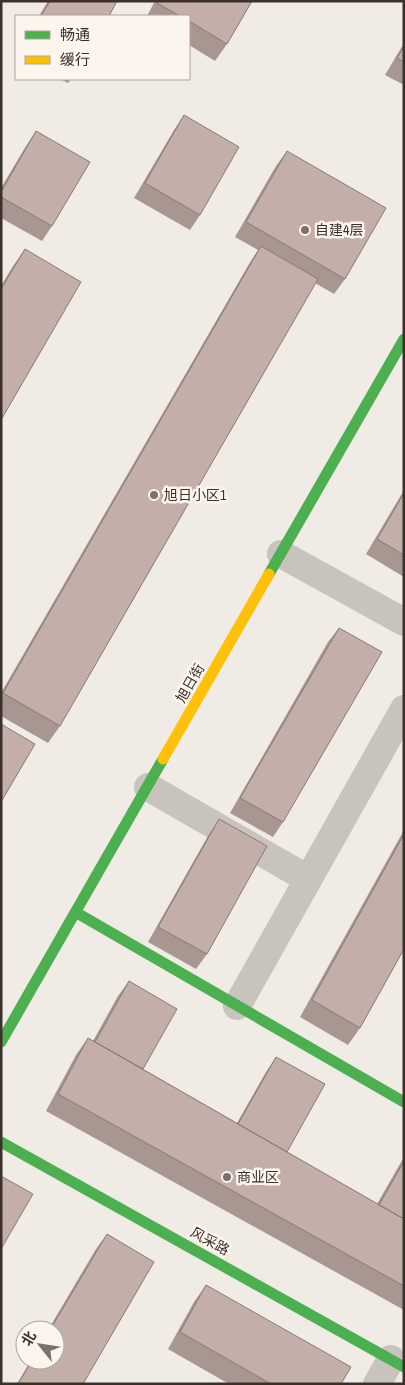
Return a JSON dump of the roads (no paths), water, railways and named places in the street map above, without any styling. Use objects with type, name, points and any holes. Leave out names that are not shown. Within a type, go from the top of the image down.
[{"type":"main road","name":"旭日街","points":[[1,1042],[77,913],[404,339]]},
{"type":"main road","points":[[77,913],[404,1102]]},
{"type":"main road","name":"风采路","points":[[1,1142],[397,1363]]},
{"type":"street","points":[[281,554],[404,622]]},
{"type":"street","points":[[237,1006],[404,709]]},
{"type":"street","points":[[148,787],[308,879]]},
{"type":"street","points":[[377,1384],[397,1363]]},
{"type":"place","name":"自建4层","points":[[305,230]]},
{"type":"place","name":"旭日小区1","points":[[154,495]]},
{"type":"place","name":"商业区","points":[[227,1177]]}]
